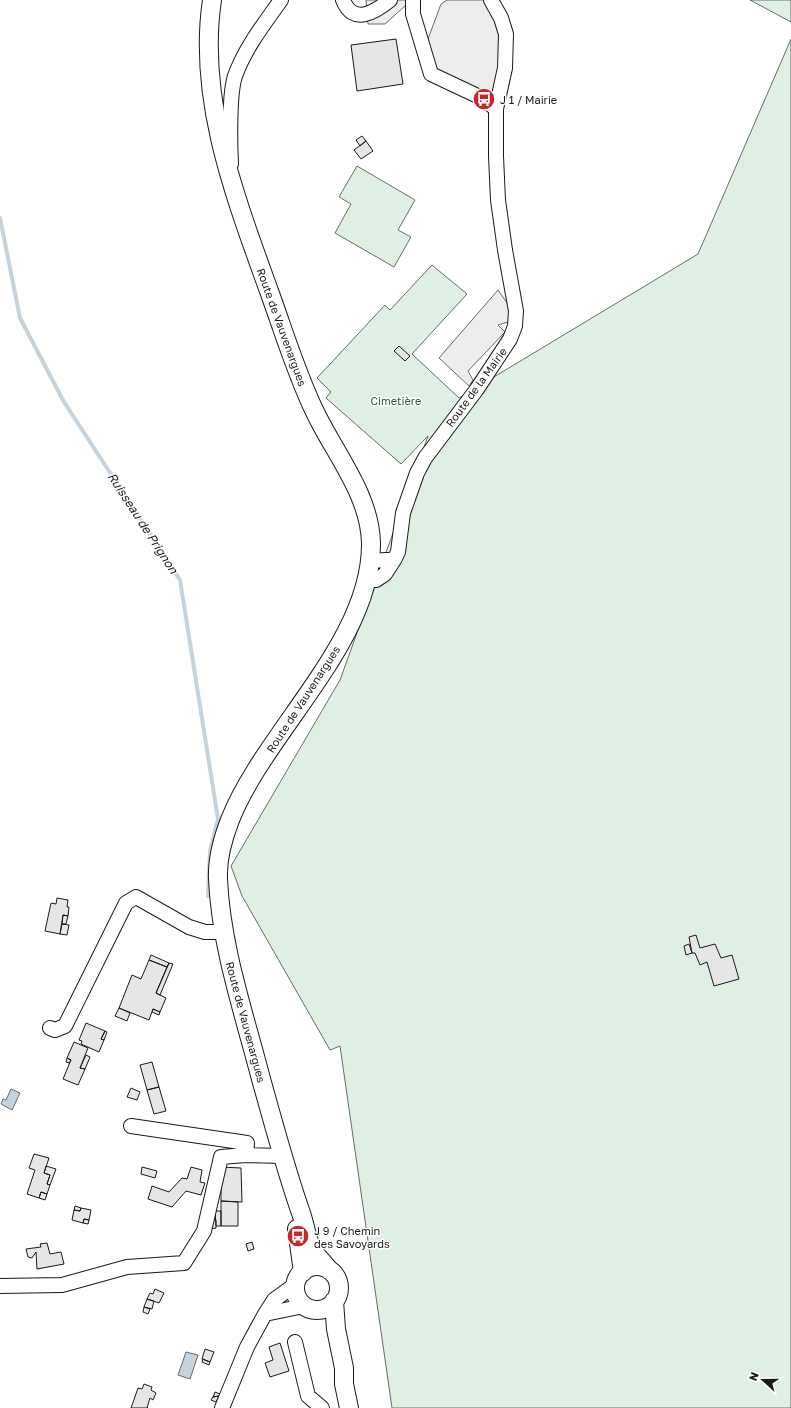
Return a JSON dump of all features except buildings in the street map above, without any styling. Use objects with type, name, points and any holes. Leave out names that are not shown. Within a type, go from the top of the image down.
[{"type":"main road","name":"Route de Vauvenargues","points":[[212,0],[208,67],[220,136],[245,226],[294,366],[317,416],[345,467],[364,506],[369,524],[369,560],[366,579],[358,602],[339,645],[322,673],[258,767],[242,794],[230,819],[221,846],[217,874],[223,932],[287,1175],[312,1248],[329,1270]]},
{"type":"main road","name":"Route de Vauvenargues","points":[[287,1175],[299,1278]]},
{"type":"main road","points":[[344,1384],[336,1370],[326,1332],[310,1308],[296,1296],[299,1278],[316,1267],[329,1270],[334,1275],[338,1288],[334,1301],[336,1329],[344,1368],[344,1384],[349,1408]]},
{"type":"main road","points":[[310,1308],[323,1309],[334,1301]]},
{"type":"street","points":[[233,182],[231,129],[235,77],[252,43],[281,0]]},
{"type":"street","points":[[343,0],[352,12],[364,15],[370,14],[390,0]]},
{"type":"street","points":[[413,0],[413,14],[431,74],[484,99],[496,109]]},
{"type":"street","name":"Route de la Mairie","points":[[366,579],[376,580],[385,574],[394,560],[398,552],[403,513],[415,478],[424,458],[477,389],[510,339],[515,326],[516,311],[498,200],[496,156],[496,109],[505,68],[506,34],[501,18],[491,0]]},
{"type":"street","points":[[369,560],[394,560]]},
{"type":"street","points":[[50,1028],[55,1030],[65,1026],[126,903],[136,897],[189,927],[206,932],[223,932]]},
{"type":"street","points":[[130,1126],[247,1143],[246,1155]]},
{"type":"street","points":[[0,1286],[62,1285],[127,1267],[184,1263],[204,1231],[221,1157],[246,1155],[282,1156]]},
{"type":"street","points":[[222,1408],[247,1347],[265,1314],[274,1300],[299,1278]]},
{"type":"street","points":[[265,1314],[310,1308]]},
{"type":"street","points":[[295,1342],[308,1396],[322,1408]]},
{"type":"green space","points":[[750,0],[791,0],[791,22]]},
{"type":"green space","name":"Cimetière","points":[[791,39],[791,1408],[392,1408],[340,1046],[330,1050],[242,896],[231,866],[340,680],[428,436],[401,464],[326,398],[331,392],[317,378],[385,305],[390,310],[432,265],[467,294],[412,354],[459,398],[698,254]]},
{"type":"green space","points":[[357,166],[415,200],[398,230],[411,237],[394,267],[335,233],[351,204],[339,197]]},
{"type":"shaded area","points":[[366,0],[409,0],[406,5],[385,24],[368,24]]},
{"type":"shaded area","points":[[447,0],[486,0],[501,27],[497,93],[483,96],[433,69],[428,39],[441,4]]},
{"type":"shaded area","points":[[498,290],[512,310],[508,322],[498,325],[505,332],[468,371],[473,380],[469,386],[439,358]]},
{"type":"shaded area","points":[[11,1089],[20,1093],[12,1110],[1,1104],[3,1099],[6,1100]]},
{"type":"shaded area","points":[[186,1352],[198,1355],[190,1379],[178,1375]]},
{"type":"waterway","name":"Ruisseau de Prignon","points":[[0,218],[20,318],[64,402],[180,580],[218,819],[210,851],[208,896]]},
{"type":"place","name":"J 1 / Mairie","points":[[484,99]]},
{"type":"place","name":"J 9 / Chemin des Savoyards","points":[[298,1236]]}]
